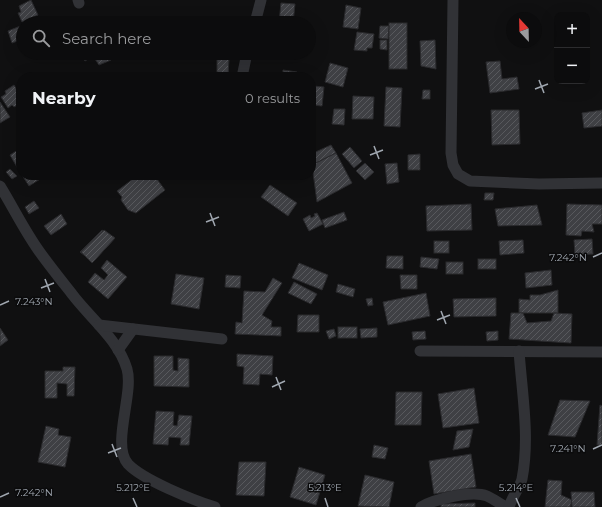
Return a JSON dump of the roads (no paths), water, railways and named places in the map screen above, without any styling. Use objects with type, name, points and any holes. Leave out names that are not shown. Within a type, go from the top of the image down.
[{"type":"street","points":[[257,16],[261,0]]},
{"type":"street","points":[[453,0],[451,153],[453,165],[458,174],[470,181],[539,184],[602,183]]},
{"type":"street","points":[[243,72],[246,60]]},
{"type":"street","points":[[0,186],[38,250],[118,350],[127,369],[129,382],[123,425],[123,456],[137,471],[165,487],[215,507]]},
{"type":"street","points":[[99,325],[222,339]]},
{"type":"street","points":[[118,350],[133,329]]},
{"type":"street","points":[[420,351],[602,352]]},
{"type":"street","points":[[421,507],[430,502],[469,494],[486,496],[508,507],[521,482],[526,453],[526,432],[519,351]]}]
